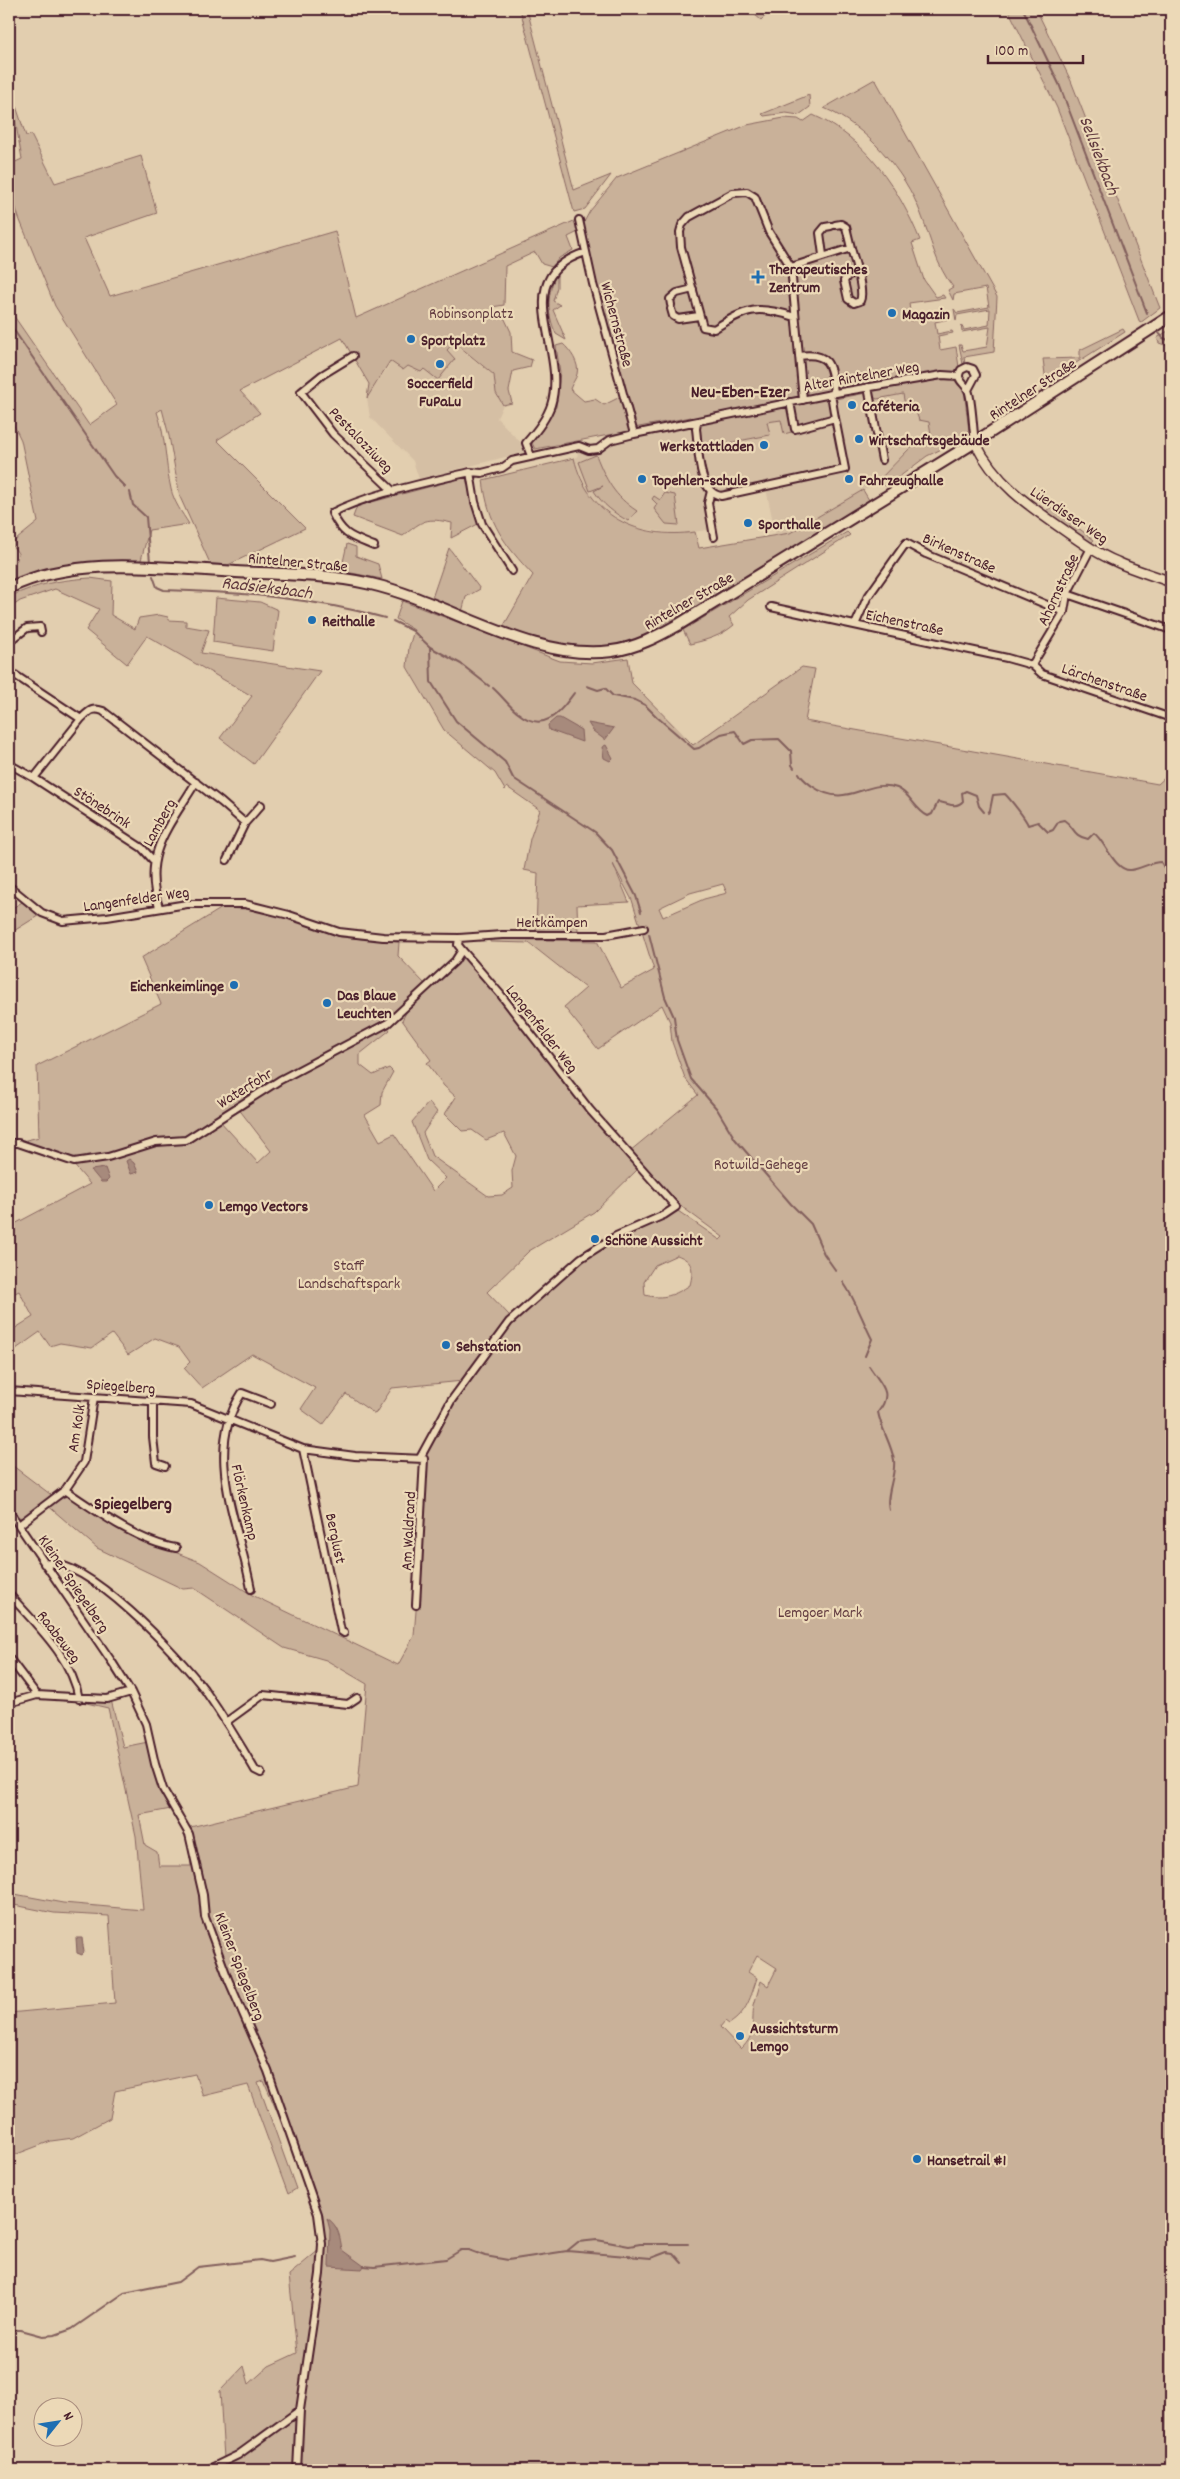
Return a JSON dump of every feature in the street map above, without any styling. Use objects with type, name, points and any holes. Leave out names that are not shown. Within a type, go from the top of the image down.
[{"type":"main road","name":"Rintelner Straße","points":[[9,588],[30,579],[68,570],[111,567],[207,570],[342,578],[372,584],[413,597],[546,647],[572,652],[613,651],[646,642],[678,625],[974,442],[1171,316]]},
{"type":"main road","name":"Lüerdisser Weg","points":[[974,442],[986,462],[1024,502],[1091,548],[1116,562],[1171,582]]},
{"type":"street","points":[[795,317],[771,310],[748,311],[736,315],[710,330],[703,327],[680,240],[682,225],[697,212],[741,191],[755,197],[769,232],[790,267],[795,317],[798,356],[803,400]]},
{"type":"street","name":"Wichernstraße","points":[[580,220],[586,252],[634,434]]},
{"type":"street","points":[[823,255],[820,233],[825,227],[841,224],[846,228],[857,273],[862,297],[858,302],[854,303],[848,299],[844,281],[848,275],[857,273]]},
{"type":"street","points":[[790,267],[823,255],[851,248]]},
{"type":"street","points":[[531,456],[526,443],[546,418],[554,392],[552,351],[543,302],[544,290],[561,262],[586,252]]},
{"type":"street","points":[[693,290],[673,295],[670,299],[673,316],[678,319],[699,316]]},
{"type":"street","points":[[696,423],[704,482],[710,491],[721,496],[845,469],[835,418],[833,373],[825,360],[814,354],[798,356]]},
{"type":"street","name":"Pestalozziweg","points":[[353,356],[322,375],[301,392],[333,434],[394,492],[470,472]]},
{"type":"street","points":[[968,390],[960,382],[958,376],[961,370],[967,367],[973,369],[976,375],[968,390],[974,442]]},
{"type":"street","name":"Alter Rintelner Weg","points":[[470,472],[502,468],[512,460],[579,446],[590,450],[598,448],[610,440],[634,434],[696,423],[790,402],[951,374],[958,376]]},
{"type":"street","points":[[868,387],[882,460]]},
{"type":"street","points":[[790,402],[795,429],[835,418]]},
{"type":"street","points":[[470,472],[475,502],[482,524],[512,571]]},
{"type":"street","points":[[710,491],[708,503],[714,537]]},
{"type":"street","points":[[374,546],[347,535],[337,524],[332,514],[343,508],[394,492]]},
{"type":"street","name":"Birkenstraße","points":[[855,625],[867,598],[906,543],[926,554],[1064,612]]},
{"type":"street","name":"Ahornstraße","points":[[1032,665],[1064,612],[1068,594],[1091,548]]},
{"type":"street","points":[[1068,594],[1171,630]]},
{"type":"street","name":"Eichenstraße","points":[[771,607],[1032,665]]},
{"type":"street","points":[[9,642],[27,628],[40,627],[41,632]]},
{"type":"street","name":"Lärchenstraße","points":[[1032,665],[1042,674],[1171,718]]},
{"type":"street","points":[[9,671],[81,719]]},
{"type":"street","points":[[34,778],[81,719],[92,709],[103,712],[196,782],[245,823]]},
{"type":"street","name":"Stönebrink","points":[[9,764],[34,778],[142,848],[154,860]]},
{"type":"street","name":"Lamberg","points":[[160,907],[152,887],[154,860],[162,840],[196,782]]},
{"type":"street","points":[[227,860],[245,823],[261,805]]},
{"type":"street","name":"Langenfelder Weg","points":[[9,886],[42,913],[63,921],[107,917],[187,904],[246,904],[339,932],[383,937],[459,938],[458,945],[609,1133],[676,1207],[664,1215],[616,1236],[581,1258],[509,1322],[451,1401],[422,1458]]},
{"type":"street","name":"Heitkämpen","points":[[459,938],[502,934],[606,935],[644,928]]},
{"type":"street","name":"Waterfohr","points":[[9,1143],[18,1142],[74,1162],[108,1157],[156,1142],[186,1140],[280,1080],[388,1023],[455,961],[462,950]]},
{"type":"street","name":"Spiegelberg","points":[[9,1391],[191,1404],[303,1449],[355,1456],[422,1458]]},
{"type":"street","points":[[228,1420],[242,1393],[271,1404]]},
{"type":"street","name":"Am Kolk","points":[[19,1525],[51,1503],[65,1490],[84,1462],[94,1397]]},
{"type":"street","points":[[153,1402],[153,1437],[156,1464],[165,1466]]},
{"type":"street","name":"Flörkenkamp","points":[[228,1420],[222,1456],[226,1486],[246,1560],[251,1589]]},
{"type":"street","name":"Berglust","points":[[303,1449],[341,1631],[344,1633]]},
{"type":"street","name":"Am Waldrand","points":[[416,1605],[422,1458]]},
{"type":"street","points":[[65,1490],[136,1534],[176,1548]]},
{"type":"street","name":"Kleiner Spiegelberg","points":[[9,1513],[19,1525],[131,1692],[146,1724],[154,1764],[163,1789],[189,1834],[203,1895],[205,1917],[228,1979],[268,2071],[318,2214],[322,2244],[320,2274],[300,2410],[297,2470]]},
{"type":"street","points":[[44,1564],[55,1562],[72,1569],[105,1589],[145,1625],[194,1677],[226,1722],[255,1770],[261,1773]]},
{"type":"street","name":"Raabeweg","points":[[9,1594],[48,1638],[68,1666],[77,1687],[79,1699]]},
{"type":"street","points":[[9,1658],[36,1695]]},
{"type":"street","points":[[9,1703],[36,1695],[79,1699],[107,1699],[131,1692]]},
{"type":"street","points":[[226,1722],[263,1695],[348,1704],[357,1698]]},
{"type":"street","points":[[207,2470],[258,2441],[279,2423],[300,2410]]},
{"type":"shaded area","points":[[413,302],[465,353],[494,375],[496,393],[503,405],[497,418],[529,451],[419,479],[413,461],[370,417],[367,398],[388,367]]},
{"type":"shaded area","points":[[866,393],[877,399],[903,394],[913,404],[915,412],[929,422],[932,440],[911,446],[876,483],[790,533],[776,536],[765,484],[726,493],[708,484],[700,448],[769,435],[767,422],[781,419],[785,434],[832,421],[830,400]]},
{"type":"shaded area","name":"Topehlen-schule","points":[[692,424],[713,529],[680,534],[634,528],[621,523],[603,509],[587,491],[574,460],[578,455],[576,450],[588,453],[607,448],[613,442]]},
{"type":"shaded area","points":[[556,718],[560,718],[581,730],[582,742],[549,730],[548,725]]},
{"type":"shaded area","points":[[588,723],[614,728],[605,740],[593,731]]},
{"type":"shaded area","points":[[606,745],[613,758],[610,761],[604,758],[602,747]]},
{"type":"shaded area","points":[[129,1159],[134,1163],[138,1172],[131,1174],[126,1161]]},
{"type":"shaded area","points":[[105,1168],[109,1179],[106,1182],[101,1182],[91,1170]]},
{"type":"shaded area","points":[[76,1938],[82,1938],[84,1952],[82,1955],[77,1953]]},
{"type":"shaded area","points":[[327,2218],[334,2225],[340,2236],[342,2250],[364,2266],[362,2269],[329,2267],[330,2230]]},
{"type":"green space","points":[[520,9],[527,9],[574,190],[611,175],[585,209],[574,212]]},
{"type":"green space","points":[[748,9],[773,9],[761,20]]},
{"type":"green space","points":[[1008,9],[1036,9],[1071,81],[1160,308],[1140,323],[1057,108]]},
{"type":"green space","points":[[875,79],[997,297],[994,352],[964,357],[965,364],[963,364],[959,345],[961,345],[963,351],[987,347],[990,327],[962,332],[961,325],[964,330],[989,325],[990,309],[957,315],[956,321],[954,309],[957,313],[989,307],[986,288],[954,294],[953,300],[948,290],[953,287],[942,270],[921,214],[905,182],[894,166],[869,138],[840,116],[824,108]]},
{"type":"green space","name":"Robinsonplatz","points":[[9,85],[26,136],[31,135],[55,183],[141,156],[157,213],[84,238],[110,296],[335,231],[356,318],[576,220],[580,231],[568,237],[573,250],[559,258],[552,267],[542,264],[535,252],[505,266],[504,305],[492,307],[493,316],[503,315],[511,332],[512,352],[532,360],[530,367],[513,371],[509,391],[512,403],[503,405],[496,393],[494,375],[454,342],[447,350],[455,359],[438,380],[424,369],[421,372],[408,366],[403,370],[390,361],[367,398],[369,384],[342,338],[240,391],[260,413],[217,440],[305,528],[228,565],[212,564],[180,497],[162,409],[157,412],[172,494],[189,524],[149,530],[141,564],[61,566],[9,583],[9,567],[17,560],[18,553],[11,544],[38,522],[21,440],[9,415],[9,309],[89,425],[117,405],[55,306],[19,218],[9,186],[9,165],[22,159]]},
{"type":"green space","points":[[809,95],[810,107],[799,115],[786,113],[764,116],[762,114]]},
{"type":"green space","points":[[813,115],[832,125],[865,151],[891,184],[912,221],[920,240],[912,243],[924,280],[936,297],[943,295],[945,298],[909,303],[911,321],[947,315],[948,319],[935,322],[937,334],[952,331],[953,333],[938,336],[940,350],[956,347],[959,367],[955,370],[957,381],[964,390],[969,431],[952,444],[927,456],[887,486],[876,483],[912,446],[932,440],[929,422],[919,420],[913,404],[905,406],[903,394],[877,399],[866,393],[830,400],[833,421],[784,434],[781,420],[767,422],[770,435],[696,449],[691,417],[634,428],[583,237],[584,222],[590,211],[617,178],[747,125],[784,118],[798,119],[803,122]]},
{"type":"green space","points":[[557,273],[557,287],[553,301],[560,305],[553,310],[566,340],[556,334],[549,310],[551,288]]},
{"type":"green space","points":[[1123,329],[1125,332],[1046,382],[1043,359],[1080,358],[1080,350]]},
{"type":"green space","points":[[1171,329],[1171,347],[1159,343],[1157,338]]},
{"type":"green space","points":[[563,344],[571,353],[578,370],[570,389],[584,401],[595,399],[604,405],[622,396],[630,431],[535,449],[531,441],[556,407],[560,372],[556,346]]},
{"type":"green space","points":[[596,455],[612,487],[622,499],[637,511],[628,521],[609,508],[597,496],[594,491],[603,486],[590,491],[579,462]]},
{"type":"green space","points":[[574,458],[581,478],[591,495],[603,509],[618,520],[654,532],[695,532],[699,548],[790,533],[863,490],[872,505],[671,624],[635,640],[615,646],[576,648],[546,643],[503,627],[533,575],[506,543],[493,521],[485,495],[483,480]]},
{"type":"green space","points":[[466,477],[478,524],[451,538],[452,523],[436,520],[425,521],[415,526],[403,536],[353,517],[357,506]]},
{"type":"green space","points":[[665,493],[675,495],[679,525],[666,524],[654,509],[657,504],[652,499],[654,496],[660,500]]},
{"type":"green space","points":[[1051,507],[1094,540],[1091,543],[1046,511]]},
{"type":"green space","points":[[847,532],[850,535],[748,600],[729,617],[734,625],[729,629],[714,637],[690,644],[683,630]]},
{"type":"green space","points":[[347,544],[356,547],[356,556],[378,564],[382,579],[341,571]]},
{"type":"green space","points":[[449,548],[480,589],[466,597],[462,612],[432,598]]},
{"type":"green space","points":[[90,578],[112,581],[111,615],[135,629],[139,618],[159,615],[168,617],[169,620],[186,621],[186,626],[209,630],[201,653],[320,671],[254,764],[220,738],[252,696],[147,636],[127,664],[86,630],[99,609],[55,589],[20,601],[9,609],[9,597],[29,589],[48,583]]},
{"type":"green space","points":[[216,598],[260,602],[278,610],[273,651],[213,642]]},
{"type":"green space","name":"Lemgoer Mark","points":[[402,601],[560,661],[592,663],[628,658],[632,683],[693,745],[802,667],[815,669],[805,721],[1158,784],[1171,772],[1171,2470],[220,2470],[224,2459],[220,2391],[244,2366],[249,2384],[269,2366],[297,2353],[289,2275],[325,2245],[320,2213],[264,2081],[258,2083],[296,2189],[288,2194],[248,2085],[203,2096],[195,2074],[115,2091],[110,2118],[73,2138],[51,2141],[9,2157],[9,2013],[115,2003],[109,1916],[54,1913],[9,1904],[9,1893],[63,1903],[143,1910],[136,1836],[108,1708],[82,1702],[111,1700],[123,1747],[148,1742],[171,1809],[139,1815],[145,1845],[157,1852],[159,1866],[191,1866],[188,1844],[182,1829],[358,1787],[367,1684],[326,1660],[284,1648],[194,1588],[183,1589],[97,1548],[46,1504],[25,1518],[18,1517],[9,1507],[9,1463],[58,1500],[67,1496],[134,1536],[200,1562],[252,1595],[398,1665],[414,1636],[426,1453],[463,1381],[392,1388],[375,1414],[346,1394],[323,1425],[301,1409],[315,1388],[252,1354],[202,1388],[184,1368],[190,1362],[179,1347],[155,1338],[128,1355],[112,1334],[92,1348],[60,1343],[50,1346],[40,1332],[9,1354],[9,1332],[33,1317],[19,1291],[9,1296],[9,1227],[90,1184],[72,1163],[144,1147],[190,1143],[220,1121],[258,1163],[271,1151],[238,1108],[263,1092],[387,1026],[390,1030],[360,1054],[360,1065],[373,1075],[389,1068],[393,1072],[382,1092],[381,1105],[365,1115],[380,1141],[394,1134],[433,1191],[446,1178],[427,1160],[412,1122],[429,1102],[437,1112],[423,1133],[432,1156],[488,1196],[502,1195],[513,1188],[512,1171],[516,1156],[504,1133],[486,1140],[472,1130],[462,1131],[445,1114],[456,1097],[444,1086],[427,1063],[431,1060],[402,1020],[407,1011],[463,956],[488,984],[578,1099],[639,1168],[594,1212],[529,1251],[487,1292],[510,1316],[482,1351],[464,1380],[511,1324],[582,1260],[618,1239],[678,1211],[720,1240],[723,1237],[678,1204],[630,1151],[698,1095],[685,1078],[672,1042],[670,1022],[662,1005],[598,1049],[564,1007],[586,988],[529,943],[490,942],[490,939],[597,941],[621,988],[654,970],[632,900],[613,864],[629,902],[577,905],[578,932],[536,930],[538,873],[524,870],[530,839],[540,810],[507,787],[505,790],[495,773],[444,730],[407,667],[409,647],[414,630],[396,619]],"holes":[[[723,884],[727,893],[704,899],[663,917],[659,908],[690,893]],[[677,1255],[682,1257],[691,1266],[690,1285],[669,1296],[645,1295],[644,1282],[655,1265]],[[757,1955],[777,1968],[768,1986],[761,1981],[754,2005],[751,2033],[746,2044],[741,2049],[720,2027],[725,2021],[729,2024],[735,2020],[748,2004],[757,1978],[748,1972]]]},
{"type":"green space","points":[[24,901],[41,914],[9,934],[9,910]]},
{"type":"green space","points":[[222,908],[246,909],[278,915],[341,937],[399,942],[398,956],[426,985],[384,1024],[183,1139],[70,1160],[18,1142],[39,1137],[37,1066],[161,1004],[141,958]]},
{"type":"waterway","name":"Sellsiekbach","points":[[1023,9],[1059,84],[1147,313]]},
{"type":"waterway","name":"Radsieksbach","points":[[9,323],[114,476],[125,487]]},
{"type":"waterway","name":"Sellsiekbach","points":[[1159,333],[1163,338],[1171,341]]},
{"type":"waterway","name":"Radsieksbach","points":[[130,492],[133,505],[146,517],[150,562]]},
{"type":"waterway","name":"Radsieksbach","points":[[153,576],[157,587],[164,590],[276,597],[331,605],[385,618]]},
{"type":"waterway","name":"Radsieksbach","points":[[393,621],[413,631],[430,647],[461,664],[489,686]]},
{"type":"waterway","points":[[430,647],[431,682],[456,721],[505,762],[513,778],[595,832],[612,850],[636,896],[641,912]]},
{"type":"waterway","name":"Radsieksbach","points":[[587,686],[598,690],[605,688],[613,696],[635,700],[645,705],[694,749],[699,748],[721,734],[735,731],[744,744],[752,740],[779,739],[791,751],[794,768]]},
{"type":"waterway","name":"Radsieksbach","points":[[493,688],[518,713],[536,722],[543,721],[557,714],[574,693]]},
{"type":"waterway","name":"Radsieksbach","points":[[799,773],[812,786],[825,793],[836,795],[847,795],[876,787],[897,788],[902,790],[919,810],[928,816],[932,814],[938,802],[954,805],[960,804],[963,801],[962,793],[966,791],[976,795],[979,806],[984,812]]},
{"type":"waterway","name":"Radsieksbach","points":[[988,813],[993,795],[1005,794],[1028,825],[1038,822],[1048,832],[1053,830],[1059,821],[1064,820],[1076,834],[1083,838],[1088,839],[1094,833],[1115,861],[1125,869],[1131,870],[1161,862],[1171,880]]},
{"type":"waterway","points":[[649,934],[665,997],[674,1017],[677,1040],[691,1079],[717,1109],[735,1139],[791,1204],[811,1224],[824,1254],[836,1271]]},
{"type":"waterway","points":[[843,1282],[872,1339],[865,1356]]},
{"type":"waterway","points":[[869,1366],[884,1389],[885,1394],[883,1405],[878,1412],[894,1460],[894,1473],[888,1498],[889,1510]]},
{"type":"waterway","points":[[567,2251],[578,2242],[597,2240],[629,2246],[640,2244],[688,2244]]},
{"type":"waterway","points":[[364,2266],[374,2267],[446,2259],[461,2250],[469,2250],[485,2256],[508,2260],[567,2251],[651,2258],[667,2252],[673,2253],[682,2263]]},
{"type":"waterway","points":[[9,2330],[21,2330],[43,2336],[55,2335],[72,2329],[124,2293],[178,2282],[198,2267],[260,2260],[270,2262],[295,2257]]},
{"type":"place","name":"Therapeutisches Zentrum","points":[[758,277]]},
{"type":"place","name":"Magazin","points":[[892,313]]},
{"type":"place","name":"Sportplatz","points":[[411,339]]},
{"type":"place","name":"Soccerfield FuPaLu","points":[[440,364]]},
{"type":"place","name":"Caféteria","points":[[852,405]]},
{"type":"place","name":"Wirtschaftsgebäude","points":[[859,439]]},
{"type":"place","name":"Werkstattladen","points":[[764,445]]},
{"type":"place","name":"Topehlen-schule","points":[[642,479]]},
{"type":"place","name":"Fahrzeughalle","points":[[849,479]]},
{"type":"place","name":"Sporthalle","points":[[748,523]]},
{"type":"place","name":"Reithalle","points":[[312,620]]},
{"type":"place","name":"Eichenkeimlinge","points":[[234,985]]},
{"type":"place","name":"Das Blaue Leuchten","points":[[327,1003]]},
{"type":"place","name":"Lemgo Vectors","points":[[209,1205]]},
{"type":"place","name":"Schöne Aussicht","points":[[595,1239]]},
{"type":"place","name":"Sehstation","points":[[446,1345]]},
{"type":"place","name":"Aussichtsturm Lemgo","points":[[740,2036]]},
{"type":"place","name":"Hansetrail #1","points":[[917,2159]]},
{"type":"district","name":"Neu-Eben-Ezer","points":[[740,391]]},
{"type":"district","name":"Spiegelberg","points":[[133,1503]]},
{"type":"park label","name":"Rotwild-Gehege","points":[[761,1163]]},
{"type":"park label","name":"Staff Landschaftspark","points":[[349,1273]]}]
